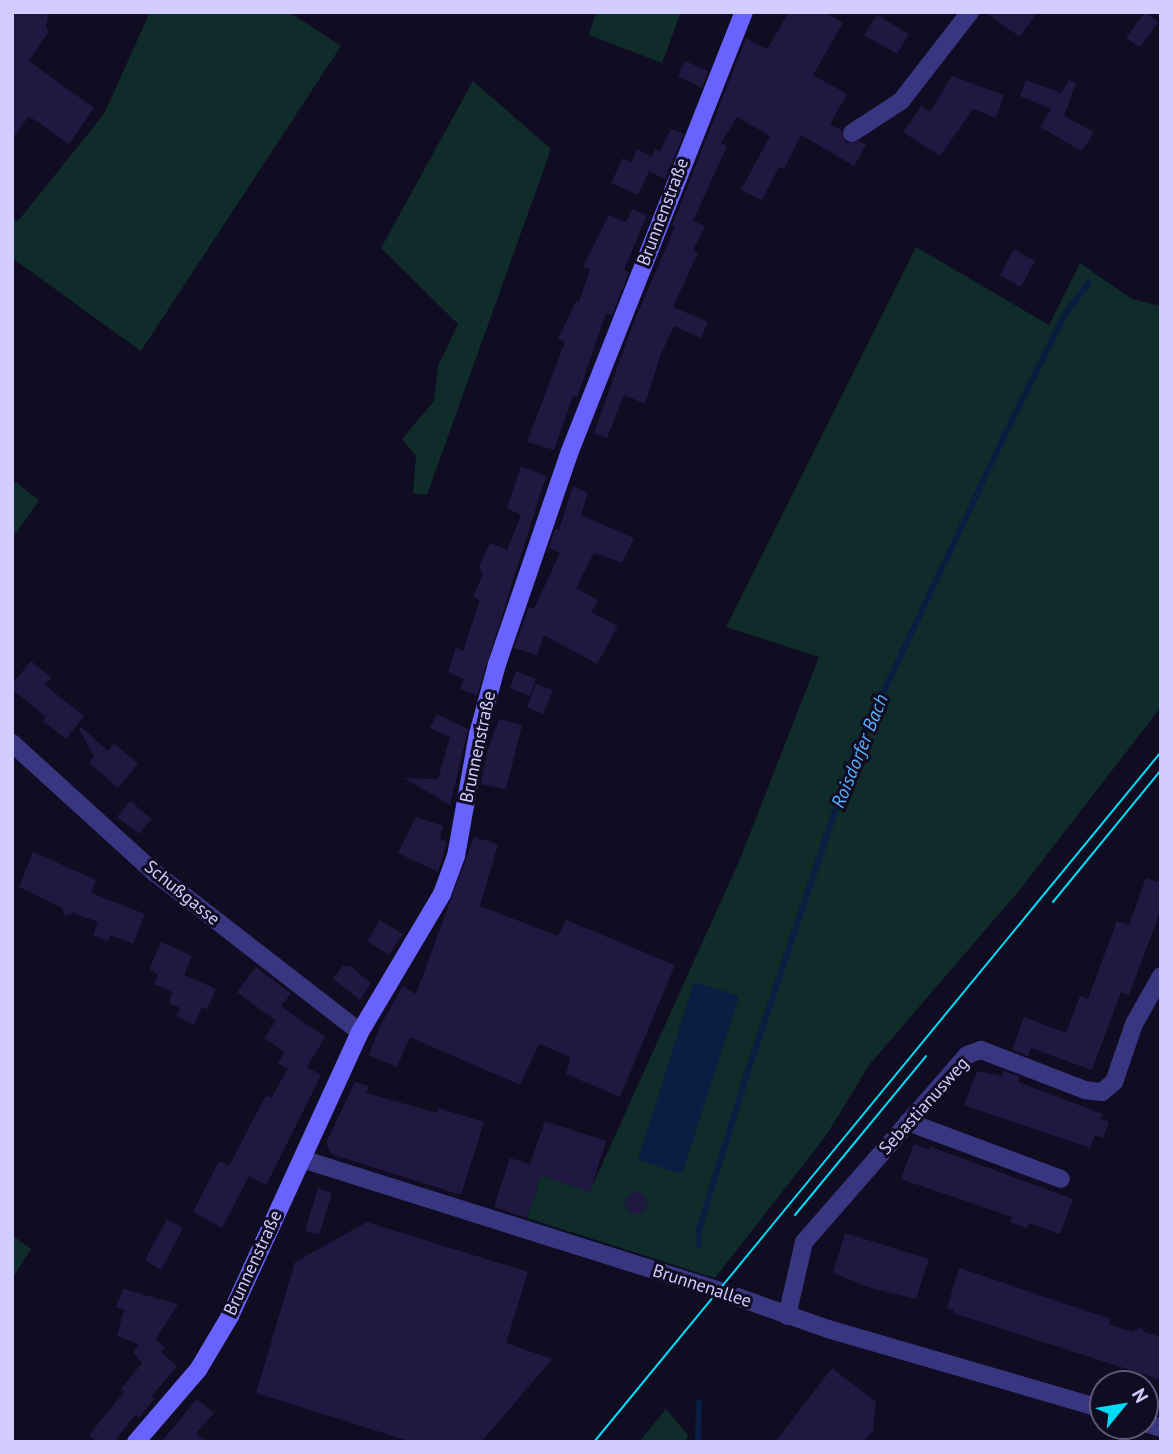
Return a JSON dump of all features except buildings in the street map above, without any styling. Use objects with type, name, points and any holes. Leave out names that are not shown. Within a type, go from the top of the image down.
[{"type":"street","name":"Brunnenstraße","points":[[136,1442],[198,1370],[223,1326],[360,1032],[442,894],[456,856],[478,734],[497,664],[561,476],[744,12]]},
{"type":"street","points":[[852,133],[901,101],[970,12]]},
{"type":"street","name":"Schußgasse","points":[[12,743],[155,873],[360,1032]]},
{"type":"street","name":"Sebastianusweg","points":[[787,1315],[804,1242],[967,1055],[981,1050],[1085,1090],[1101,1091],[1114,1082],[1134,1024],[1161,976]]},
{"type":"street","points":[[908,1122],[1061,1179]]},
{"type":"street","name":"Brunnenallee","points":[[302,1159],[730,1294],[787,1315],[1089,1405]]},
{"type":"green space","points":[[150,12],[289,12],[341,46],[141,351],[12,258],[12,218],[18,221],[104,114]]},
{"type":"green space","points":[[596,12],[681,12],[662,63],[589,35]]},
{"type":"green space","points":[[473,81],[551,149],[427,495],[413,493],[416,456],[402,439],[434,401],[438,366],[458,324],[381,248]]},
{"type":"green space","points":[[916,247],[1049,325],[1080,263],[1132,299],[1161,306],[1161,707],[1022,887],[870,1064],[825,1137],[715,1278],[527,1218],[541,1175],[590,1191],[740,859],[819,657],[726,627]]},
{"type":"green space","points":[[12,479],[39,500],[12,539]]},
{"type":"green space","points":[[12,1235],[31,1249],[12,1279]]},
{"type":"green space","points":[[666,1409],[688,1435],[686,1442],[639,1442]]},
{"type":"water","points":[[694,982],[739,996],[682,1174],[638,1160]]},
{"type":"waterway","name":"Roisdorfer Bach","points":[[699,1246],[699,1229],[746,1077],[855,752],[1010,424],[1066,312],[1089,283]]},
{"type":"waterway","name":"Roisdorfer Bach","points":[[698,1442],[699,1402]]},
{"type":"tram line","points":[[594,1442],[1161,752]]},
{"type":"tram line","points":[[1053,902],[1161,770]]},
{"type":"tram line","points":[[795,1215],[926,1056]]}]
